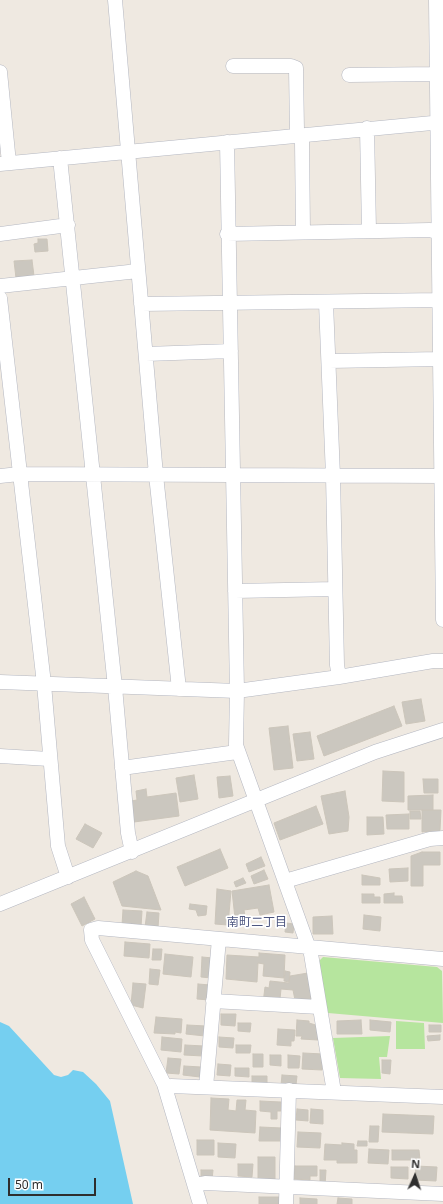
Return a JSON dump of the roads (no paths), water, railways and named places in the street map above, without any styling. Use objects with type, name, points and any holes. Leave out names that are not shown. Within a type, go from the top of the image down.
[{"type":"street","points":[[115,0],[156,475],[178,689]]},
{"type":"street","points":[[436,0],[440,18],[437,74],[440,122],[440,300],[442,328],[440,359],[442,397],[443,620]]},
{"type":"street","points":[[233,66],[291,66],[296,68],[297,131],[302,142],[303,232]]},
{"type":"street","points":[[0,72],[4,164],[440,122]]},
{"type":"street","points":[[349,75],[437,74]]},
{"type":"street","points":[[367,128],[369,231]]},
{"type":"street","points":[[227,142],[227,234],[231,351],[237,752],[256,800],[308,947],[334,1092]]},
{"type":"street","points":[[60,158],[74,279],[92,475],[132,852]]},
{"type":"street","points":[[0,234],[68,225]]},
{"type":"street","points":[[227,234],[430,230],[441,233]]},
{"type":"street","points":[[0,286],[138,271]]},
{"type":"street","points":[[0,298],[2,338],[44,684],[49,759],[58,846],[68,877]]},
{"type":"street","points":[[141,304],[326,303],[440,300]]},
{"type":"street","points":[[326,303],[333,476],[337,666],[339,677]]},
{"type":"street","points":[[146,354],[231,351]]},
{"type":"street","points":[[329,361],[440,359]]},
{"type":"street","points":[[0,476],[19,474],[442,476]]},
{"type":"street","points":[[235,591],[335,589]]},
{"type":"street","points":[[0,682],[237,691],[339,677],[433,661],[443,661]]},
{"type":"street","points":[[0,904],[132,852],[375,752],[443,730]]},
{"type":"street","points":[[122,768],[237,752]]},
{"type":"street","points":[[0,756],[49,759]]},
{"type":"street","points":[[285,881],[430,839],[443,838]]},
{"type":"street","points":[[200,1204],[166,1088],[92,940],[90,932],[92,929],[98,928],[443,958]]},
{"type":"street","points":[[206,1087],[219,939]]},
{"type":"street","points":[[213,1000],[319,1007]]},
{"type":"street","points":[[166,1088],[171,1086],[206,1087],[443,1097]]},
{"type":"street","points":[[286,1204],[289,1090]]},
{"type":"street","points":[[195,1184],[205,1183],[287,1186],[443,1194]]},
{"type":"water","points":[[0,1022],[9,1026],[54,1075],[61,1077],[68,1075],[73,1070],[83,1072],[96,1084],[110,1101],[133,1204],[0,1204]]},
{"type":"district","name":"南町二丁目","points":[[257,923]]}]
